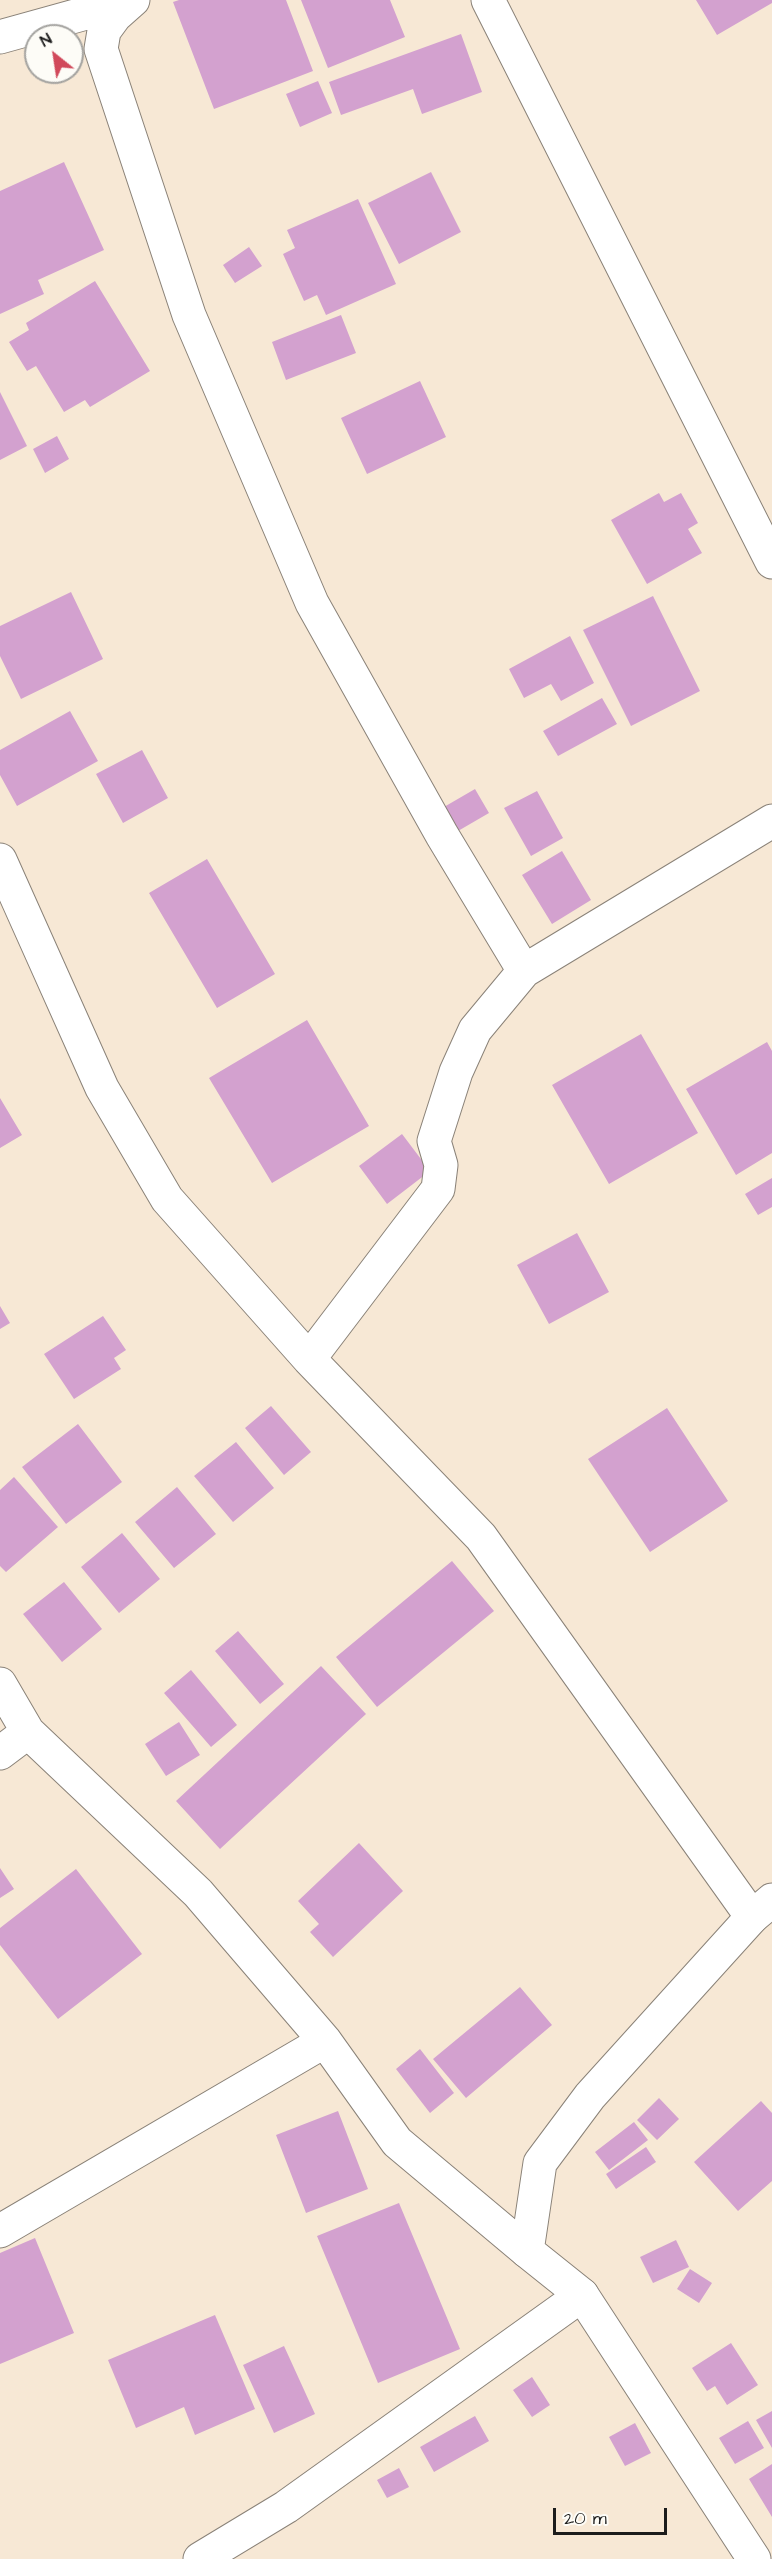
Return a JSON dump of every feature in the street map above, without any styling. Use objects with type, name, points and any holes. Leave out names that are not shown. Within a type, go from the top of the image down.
[{"type":"street","points":[[488,0],[772,562]]},
{"type":"street","points":[[0,37],[131,1]]},
{"type":"street","points":[[131,1],[115,16],[104,31],[101,49],[189,315],[312,603],[442,836],[524,971]]},
{"type":"street","points":[[309,1359],[438,1189],[441,1165],[434,1141],[456,1072],[475,1030],[524,971],[772,821]]},
{"type":"street","points":[[0,860],[102,1088],[167,1199],[309,1359],[481,1537],[762,1908],[590,2096],[540,2163],[527,2252]]},
{"type":"street","points":[[0,1684],[28,1732],[198,1893],[325,2041],[397,2142],[527,2252],[582,2295],[754,2559]]},
{"type":"street","points":[[0,1753],[28,1732]]},
{"type":"street","points":[[0,2231],[325,2041]]},
{"type":"street","points":[[200,2559],[286,2506],[582,2295]]},
{"type":"building","points":[[179,0],[286,0],[313,71],[214,109],[173,2]]},
{"type":"building","points":[[301,0],[390,0],[405,37],[328,68]]},
{"type":"building","points":[[696,0],[772,0],[772,3],[717,35]]},
{"type":"building","points":[[461,34],[482,92],[422,114],[413,89],[341,115],[329,82]]},
{"type":"building","points":[[318,81],[332,113],[300,127],[286,94]]},
{"type":"building","points":[[64,162],[104,250],[38,280],[44,294],[0,314],[0,191]]},
{"type":"building","points":[[431,172],[461,232],[399,264],[368,203]]},
{"type":"building","points":[[358,199],[396,284],[326,315],[317,295],[304,301],[283,254],[295,248],[287,230]]},
{"type":"building","points":[[249,247],[262,266],[235,283],[223,265]]},
{"type":"building","points":[[95,281],[150,371],[90,407],[85,400],[64,412],[36,366],[27,371],[9,342],[29,330],[26,323]]},
{"type":"building","points":[[341,315],[356,353],[286,380],[272,342]]},
{"type":"building","points":[[420,381],[446,437],[367,474],[341,418]]},
{"type":"building","points":[[0,392],[27,446],[0,460]]},
{"type":"building","points":[[57,436],[69,459],[45,473],[33,449]]},
{"type":"building","points":[[659,493],[664,502],[681,493],[698,523],[688,529],[702,553],[647,584],[611,520]]},
{"type":"building","points":[[71,592],[103,659],[21,699],[0,656],[0,626]]},
{"type":"building","points":[[653,596],[700,691],[631,726],[583,630]]},
{"type":"building","points":[[570,636],[594,683],[561,701],[551,684],[524,698],[509,669]]},
{"type":"building","points":[[602,698],[617,724],[558,756],[543,731]]},
{"type":"building","points":[[70,711],[98,761],[17,806],[0,775],[0,750]]},
{"type":"building","points":[[142,750],[168,798],[123,823],[96,774]]},
{"type":"building","points":[[475,789],[489,813],[458,831],[444,807]]},
{"type":"building","points":[[537,791],[563,838],[531,856],[504,808]]},
{"type":"building","points":[[562,851],[591,900],[552,924],[522,875]]},
{"type":"building","points":[[207,859],[275,974],[217,1008],[149,893]]},
{"type":"building","points":[[307,1020],[369,1126],[272,1183],[209,1078]]},
{"type":"building","points":[[641,1034],[698,1133],[609,1184],[552,1085]]},
{"type":"building","points":[[767,1042],[772,1051],[772,1153],[736,1175],[686,1089]]},
{"type":"building","points":[[0,1098],[22,1135],[0,1148]]},
{"type":"building","points":[[402,1134],[430,1171],[387,1204],[359,1166]]},
{"type":"building","points":[[772,1178],[772,1207],[758,1215],[745,1194]]},
{"type":"building","points":[[577,1233],[609,1292],[549,1324],[517,1265]]},
{"type":"building","points":[[0,1306],[10,1323],[0,1329]]},
{"type":"building","points":[[103,1316],[126,1350],[114,1358],[121,1369],[74,1399],[44,1354]]},
{"type":"building","points":[[271,1406],[311,1452],[284,1475],[245,1428]]},
{"type":"building","points":[[667,1408],[728,1501],[650,1552],[588,1459]]},
{"type":"building","points":[[78,1424],[122,1482],[66,1524],[22,1467]]},
{"type":"building","points":[[236,1442],[274,1488],[233,1522],[194,1476]]},
{"type":"building","points":[[14,1477],[58,1527],[6,1572],[0,1566],[0,1490]]},
{"type":"building","points":[[177,1487],[216,1534],[174,1568],[135,1522]]},
{"type":"building","points":[[122,1533],[160,1579],[119,1613],[81,1567]]},
{"type":"building","points":[[452,1561],[494,1611],[377,1707],[336,1657]]},
{"type":"building","points":[[64,1582],[102,1629],[62,1662],[23,1614]]},
{"type":"building","points":[[238,1631],[284,1684],[260,1704],[215,1651]]},
{"type":"building","points":[[321,1666],[366,1714],[220,1849],[176,1801]]},
{"type":"building","points":[[191,1670],[237,1725],[211,1747],[164,1693]]},
{"type":"building","points":[[179,1722],[200,1755],[166,1776],[145,1744]]},
{"type":"building","points":[[359,1843],[403,1891],[333,1957],[310,1932],[319,1924],[298,1901]]},
{"type":"building","points":[[0,1868],[14,1889],[0,1898]]},
{"type":"building","points":[[76,1869],[142,1954],[58,2019],[0,1945],[0,1928]]},
{"type":"building","points":[[520,1987],[552,2025],[466,2098],[433,2059]]},
{"type":"building","points":[[420,2049],[454,2093],[430,2113],[396,2069]]},
{"type":"building","points":[[659,2098],[679,2119],[657,2140],[637,2120]]},
{"type":"building","points":[[761,2101],[772,2113],[772,2181],[738,2211],[694,2162]]},
{"type":"building","points":[[338,2111],[368,2189],[306,2213],[276,2135]]},
{"type":"building","points":[[634,2122],[648,2140],[609,2170],[595,2152]]},
{"type":"building","points":[[646,2147],[656,2162],[616,2189],[606,2174]]},
{"type":"building","points":[[399,2203],[460,2349],[378,2383],[317,2236]]},
{"type":"building","points":[[35,2238],[74,2333],[0,2364],[0,2253]]},
{"type":"building","points":[[676,2240],[689,2267],[653,2283],[640,2257]]},
{"type":"building","points":[[690,2269],[712,2283],[699,2303],[677,2289]]},
{"type":"building","points":[[215,2315],[255,2409],[195,2435],[184,2407],[136,2428],[108,2360]]},
{"type":"building","points":[[731,2343],[758,2385],[727,2405],[715,2386],[707,2391],[692,2368]]},
{"type":"building","points":[[284,2346],[315,2414],[274,2433],[243,2365]]},
{"type":"building","points":[[532,2377],[550,2405],[532,2417],[513,2390]]},
{"type":"building","points":[[772,2411],[772,2448],[756,2420]]},
{"type":"building","points":[[475,2416],[489,2441],[434,2472],[420,2447]]},
{"type":"building","points":[[748,2421],[764,2448],[735,2464],[719,2438]]},
{"type":"building","points":[[635,2423],[651,2453],[625,2466],[609,2437]]},
{"type":"building","points":[[772,2464],[772,2517],[749,2479]]},
{"type":"building","points":[[399,2468],[409,2487],[387,2498],[377,2480]]}]
